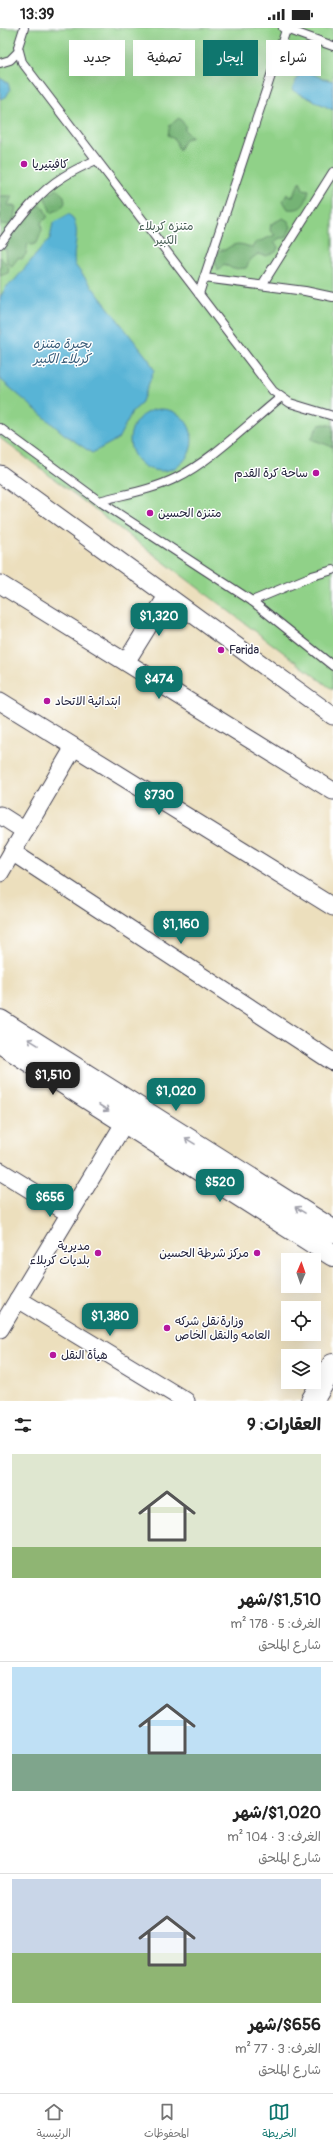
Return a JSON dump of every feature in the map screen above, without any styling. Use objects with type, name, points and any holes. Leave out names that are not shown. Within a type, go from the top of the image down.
[{"type":"street","points":[[0,474],[333,716]]},
{"type":"street","points":[[0,584],[333,791]]},
{"type":"street","points":[[126,662],[168,596]]},
{"type":"street","points":[[0,701],[333,907]]},
{"type":"street","points":[[0,873],[74,747]]},
{"type":"street","points":[[0,815],[24,831]]},
{"type":"street","points":[[12,852],[333,1062]]},
{"type":"street","points":[[0,1021],[129,1114],[333,1255]]},
{"type":"street","points":[[0,1042],[333,1231]]},
{"type":"street","points":[[0,1329],[129,1114]]},
{"type":"street","points":[[0,1172],[70,1214]]},
{"type":"street","points":[[18,1299],[186,1401]]},
{"type":"street","points":[[312,1401],[333,1365]]},
{"type":"lane","points":[[0,63],[10,60],[18,52],[24,28]]},
{"type":"lane","points":[[199,294],[284,29],[333,46]]},
{"type":"lane","points":[[18,52],[22,62],[96,160],[280,398],[303,408],[333,416]]},
{"type":"lane","points":[[0,244],[24,214],[47,189],[63,177],[96,160]]},
{"type":"lane","points":[[262,285],[333,172]]},
{"type":"lane","points":[[204,278],[305,291],[333,297]]},
{"type":"lane","points":[[99,501],[151,488],[177,478],[201,462],[280,398]]},
{"type":"lane","points":[[0,428],[99,501],[252,601],[333,666]]},
{"type":"lane","points":[[252,601],[312,576],[333,570]]},
{"type":"green space","name":"متنزه كربلاء الكبير","points":[[0,28],[333,28],[333,690],[0,438]]},
{"type":"green space","points":[[179,118],[185,125],[185,131],[193,137],[185,139],[179,150],[175,140],[168,135],[170,125]]},
{"type":"green space","points":[[300,181],[303,189],[309,190],[307,199],[303,205],[297,209],[288,209],[283,201],[287,194],[289,197],[293,196]]},
{"type":"green space","points":[[57,189],[64,196],[65,203],[60,209],[51,213],[45,198],[46,192],[52,193]]},
{"type":"green space","points":[[0,196],[12,196],[8,205],[16,207],[14,218],[10,225],[1,224],[0,222]]},
{"type":"green space","points":[[33,206],[42,206],[47,214],[47,218],[41,222],[42,230],[37,243],[32,245],[28,243],[26,254],[22,259],[18,258],[12,266],[7,263],[6,250],[2,248],[21,221],[30,213]]},
{"type":"green space","points":[[283,218],[288,221],[291,227],[286,238],[280,238],[274,242],[278,247],[276,252],[266,256],[258,254],[251,259],[246,268],[233,269],[224,264],[218,271],[214,256],[220,250],[225,250],[238,244],[252,248],[255,243],[275,235],[270,230],[271,224]]},
{"type":"green space","points":[[0,257],[9,267],[8,273],[0,276]]},
{"type":"green space","points":[[325,424],[333,426],[333,447],[311,439],[319,425]]},
{"type":"water","points":[[298,76],[317,76],[333,81],[333,110],[292,90]]},
{"type":"water","points":[[0,78],[8,83],[10,90],[6,97],[0,99]]},
{"type":"water","name":"بحيرة متنزه كربلاء الكبير","points":[[69,214],[76,226],[74,252],[75,265],[149,360],[154,370],[141,404],[132,412],[118,439],[92,453],[64,434],[0,379],[0,297],[7,286],[13,282],[50,238],[53,223]]},
{"type":"water","points":[[161,409],[173,412],[183,418],[189,428],[192,440],[189,452],[183,462],[173,468],[161,471],[149,468],[139,462],[133,452],[130,440],[133,428],[139,418],[149,412]]},
{"type":"place","name":"كافيتيريا","points":[[24,164]]},
{"type":"place","name":"ساحة كرة القدم","points":[[316,473]]},
{"type":"place","name":"متنزه الحسين","points":[[150,513]]},
{"type":"place","name":"Farida","points":[[221,650]]},
{"type":"place","name":"ابتدائية الاتحاد","points":[[47,701]]},
{"type":"place","name":"مديرية بلديات كربلاء","points":[[98,1253]]},
{"type":"place","name":"مركز شرطة الحسين","points":[[257,1253]]},
{"type":"place","name":"وزارةنقل شركه العامه والنقل الخاص","points":[[167,1328]]},
{"type":"place","name":"هيأة النقل","points":[[53,1355]]}]
